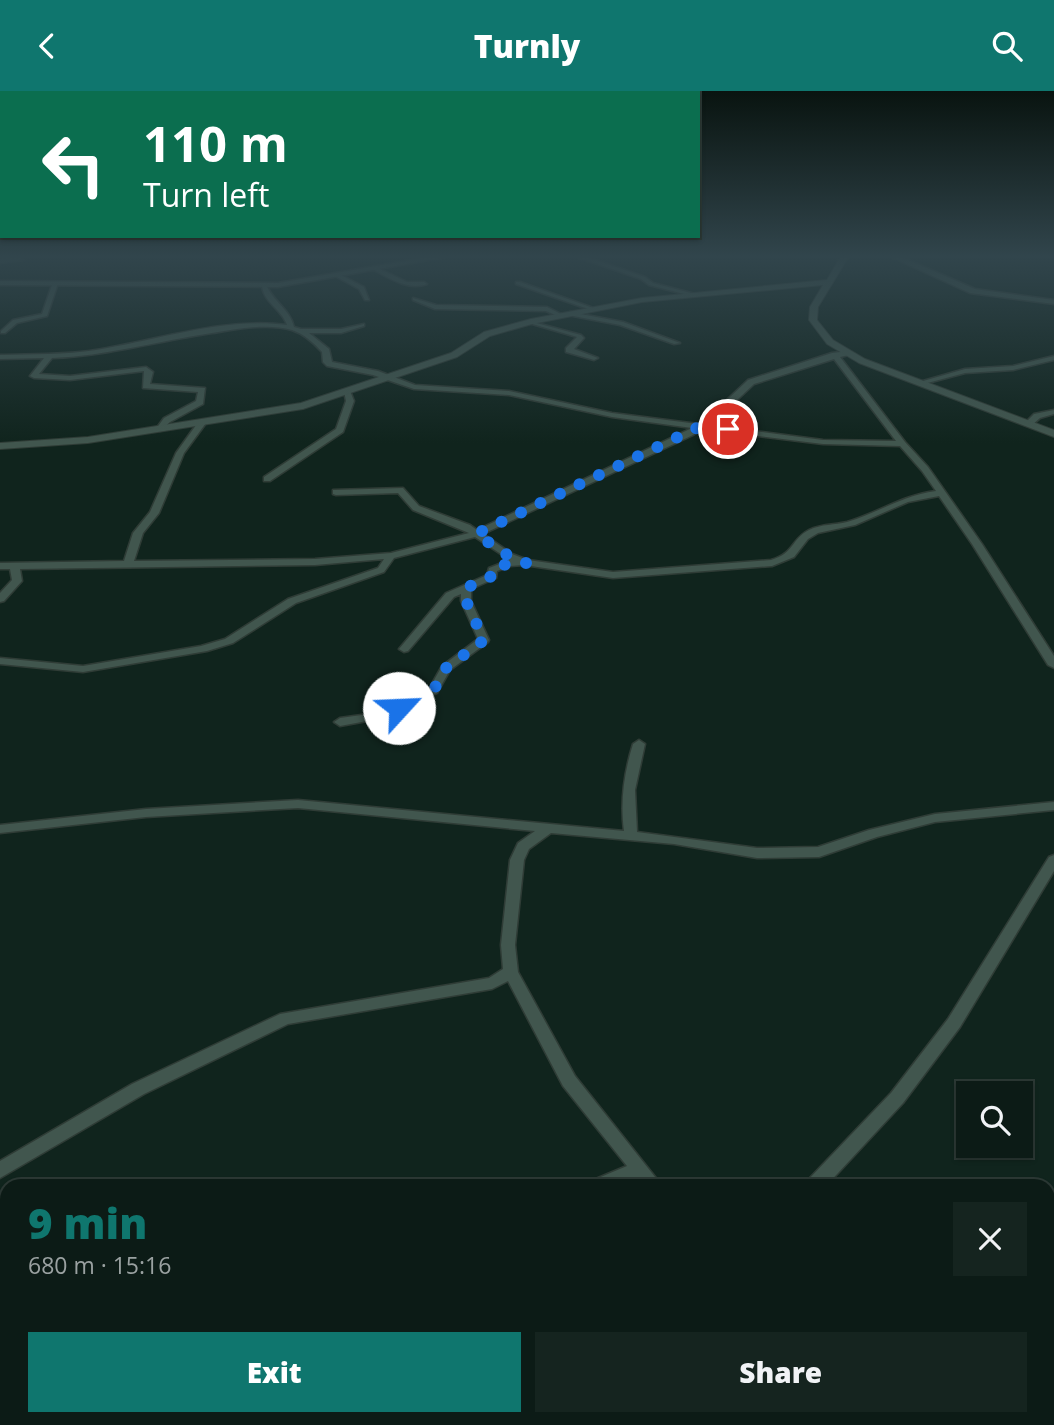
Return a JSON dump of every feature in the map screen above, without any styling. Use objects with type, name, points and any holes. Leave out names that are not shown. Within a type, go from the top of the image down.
[{"type":"main road","points":[[0,446],[72,442],[303,406],[454,355],[487,334],[550,318]]},
{"type":"main road","points":[[813,318],[823,335],[841,354],[1054,434]]},
{"type":"street","points":[[3,332],[15,321],[27,318]]},
{"type":"street","points":[[289,318],[295,329],[326,351],[327,362],[330,364],[414,387],[509,393],[602,414],[822,442],[902,445]]},
{"type":"street","points":[[586,318],[634,326],[676,343]]},
{"type":"street","points":[[531,322],[579,336],[581,338],[569,350],[594,358]]},
{"type":"street","points":[[0,357],[50,356],[205,333],[295,329],[341,331],[362,325]]},
{"type":"street","points":[[0,566],[315,562],[391,556],[476,534],[701,426],[751,382],[841,354],[902,445],[925,469],[977,544],[1054,665]]},
{"type":"street","points":[[50,356],[34,376],[70,378],[146,369],[149,372],[146,386],[202,390],[200,402],[167,420],[160,429]]},
{"type":"street","points":[[920,383],[965,371],[1013,368],[1054,358]]},
{"type":"street","points":[[267,479],[340,430],[350,401],[347,393]]},
{"type":"street","points":[[1029,423],[1037,416],[1054,412]]},
{"type":"street","points":[[128,564],[138,533],[154,513],[180,453],[202,423]]},
{"type":"street","points":[[336,492],[400,490],[416,507],[452,520],[509,556],[526,563]]},
{"type":"street","points":[[404,649],[450,596],[487,580],[492,576],[492,570],[499,565],[526,563],[612,575],[772,563],[794,555],[805,537],[816,532],[853,523],[904,499],[941,493]]},
{"type":"street","points":[[0,661],[83,670],[203,649],[229,641],[292,601],[381,570],[391,556]]},
{"type":"street","points":[[0,599],[17,581],[15,566]]},
{"type":"street","points":[[340,722],[379,716],[425,696],[433,691],[446,668],[479,646],[484,635],[474,621],[464,593],[466,588]]},
{"type":"street","points":[[631,837],[628,795],[630,771],[639,744]]},
{"type":"street","points":[[0,829],[146,813],[298,804],[674,840],[757,853],[819,852],[874,833],[935,818],[1054,806]]},
{"type":"street","points":[[546,829],[523,846],[517,860],[508,945],[511,972],[569,1081],[648,1179]]},
{"type":"street","points":[[822,1179],[897,1098],[954,1023],[1054,860]]},
{"type":"street","points":[[0,1170],[138,1089],[285,1018],[492,983],[511,972]]},
{"type":"street","points":[[492,983],[519,991]]},
{"type":"street","points":[[616,1179],[640,1169]]},
{"type":"route","points":[[399,708],[433,691],[438,685],[441,673],[484,640],[466,601],[466,588],[487,580],[492,576],[492,570],[499,565],[526,563],[509,556],[476,534],[701,426],[728,429]]}]
